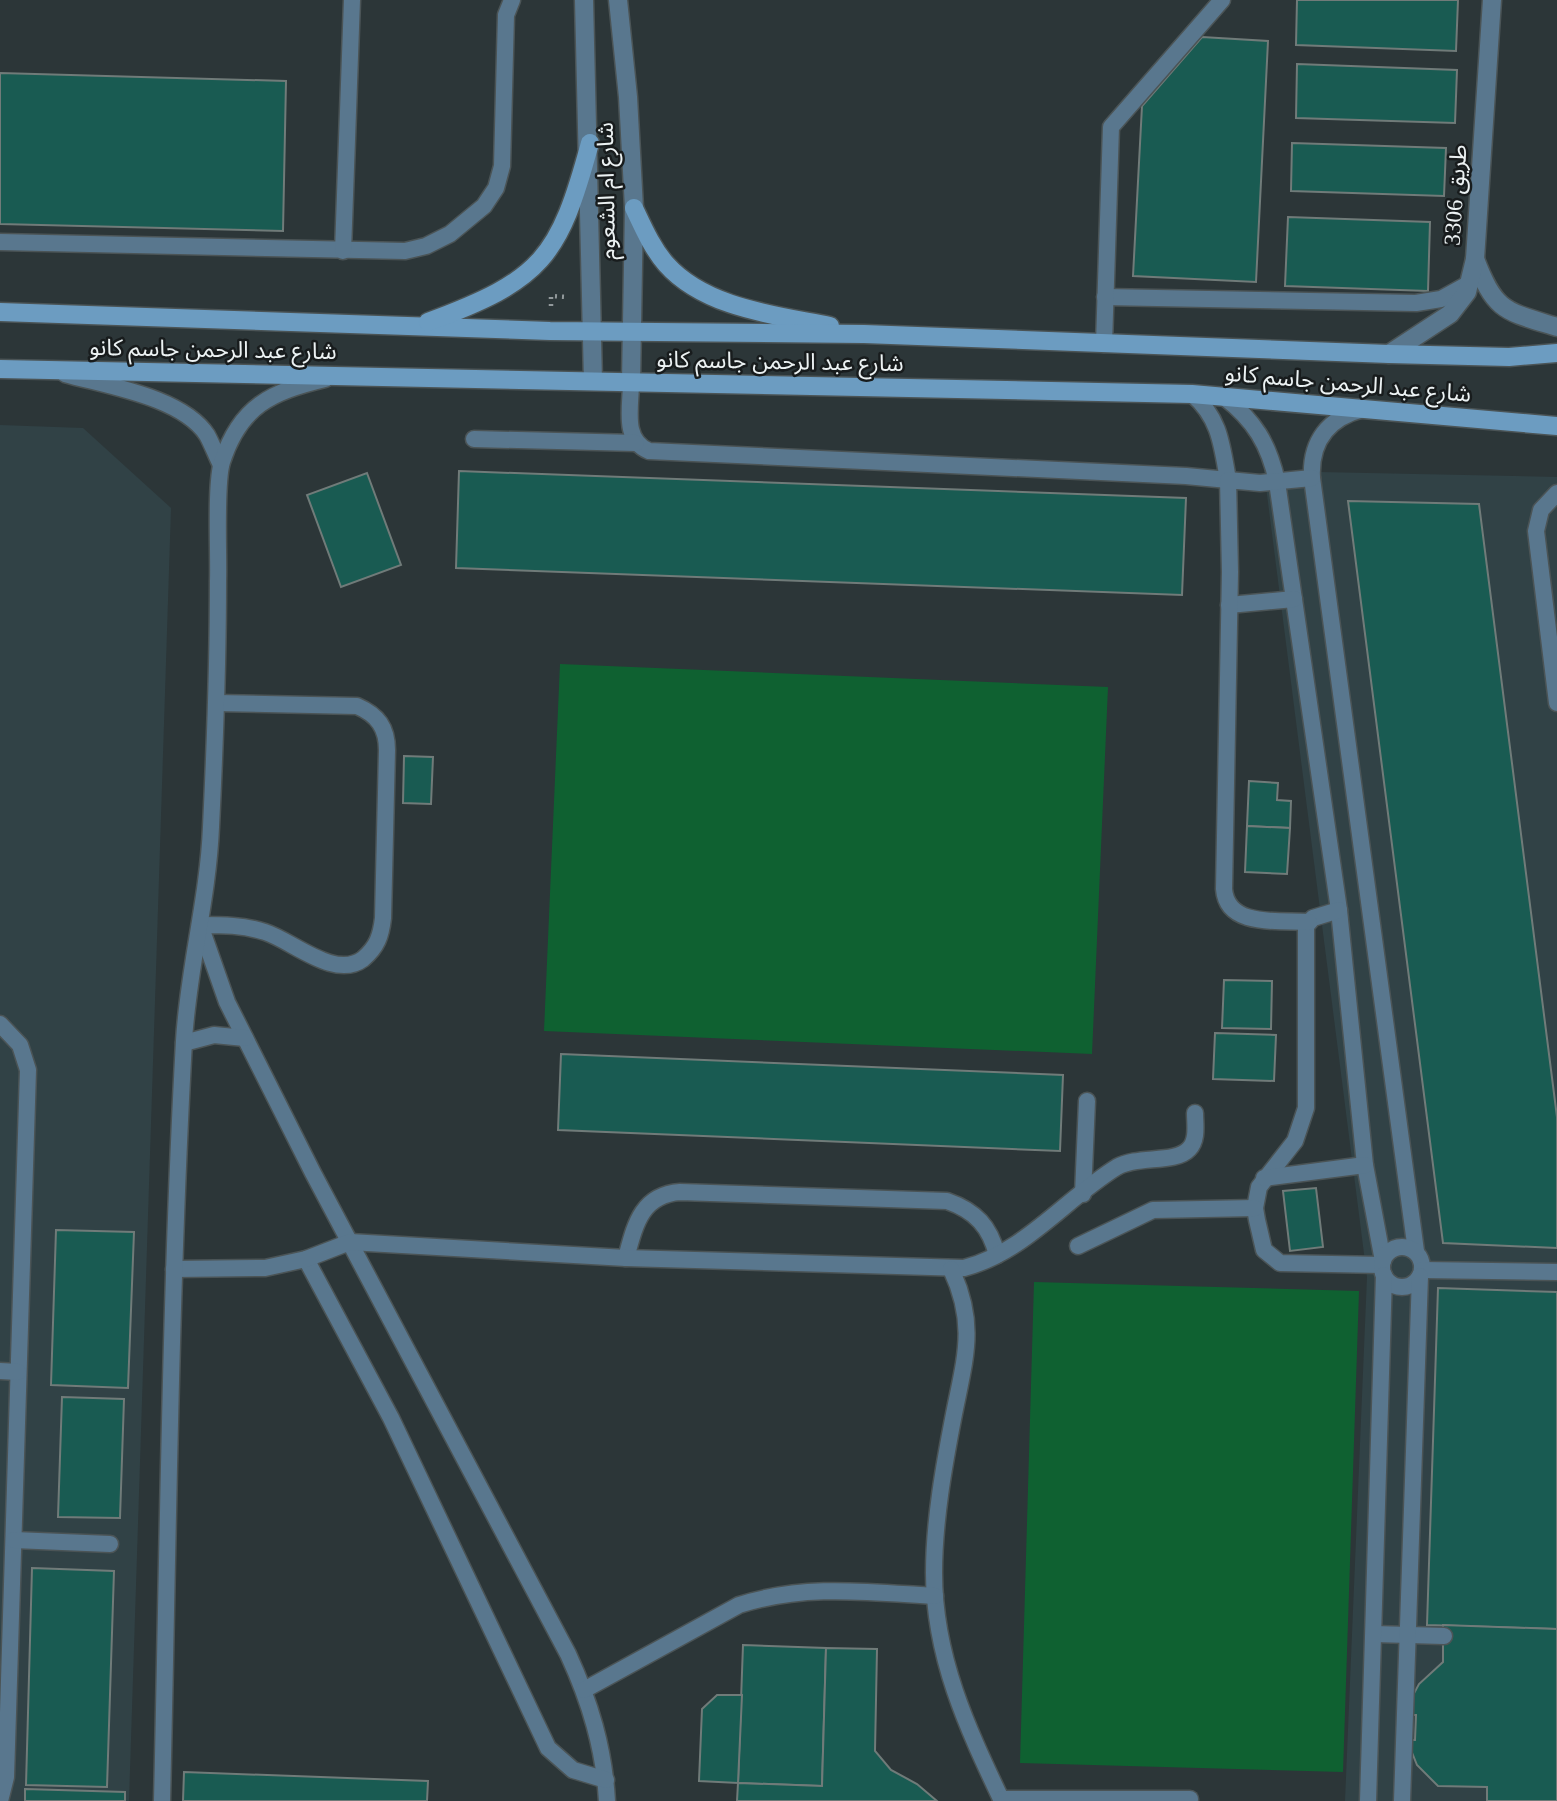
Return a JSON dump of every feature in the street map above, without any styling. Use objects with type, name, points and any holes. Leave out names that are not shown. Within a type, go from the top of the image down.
[{"type":"main road","points":[[419,326],[482,302],[539,263],[560,237],[574,201],[590,143]]},
{"type":"main road","points":[[634,208],[665,263],[684,281],[707,294],[766,313],[864,334]]},
{"type":"main road","name":"شارع عبد الرحمن جاسم كانو","points":[[0,312],[592,332],[864,334],[1389,354],[1509,357],[1557,353]]},
{"type":"main road","name":"شارع عبد الرحمن جاسم كانو","points":[[0,369],[1192,394],[1557,425]]},
{"type":"street","name":"شارع ام الشعوم","points":[[584,0],[590,143],[593,381]]},
{"type":"street","name":"شارع ام الشعوم","points":[[618,0],[628,97],[634,208],[631,382]]},
{"type":"street","name":"طريق 3306","points":[[1389,354],[1450,314],[1467,292],[1470,283],[1475,259],[1492,0]]},
{"type":"street","points":[[1475,259],[1488,292],[1507,310],[1557,327]]},
{"type":"lane","points":[[343,251],[352,0]]},
{"type":"lane","points":[[0,242],[343,251],[405,251],[426,246],[450,234],[491,197],[502,166],[506,15],[512,0]]},
{"type":"lane","points":[[1104,345],[1111,127],[1222,0]]},
{"type":"lane","points":[[1105,297],[1416,303],[1441,299],[1470,283]]},
{"type":"lane","points":[[51,370],[162,402],[183,413],[206,433],[221,465]]},
{"type":"lane","points":[[162,1801],[174,1269],[184,1043],[191,963],[201,925],[210,850],[217,703],[221,465],[242,420],[260,402],[285,388],[337,376]]},
{"type":"lane","points":[[631,382],[630,430],[636,443],[649,452],[1277,482],[1312,478]]},
{"type":"lane","points":[[1192,394],[1216,421],[1228,480],[1229,605],[1224,897],[1233,912],[1241,916],[1308,922],[1339,910]]},
{"type":"lane","points":[[1224,397],[1255,424],[1265,442],[1277,482],[1339,910],[1365,1165],[1383,1267],[1368,1801]]},
{"type":"lane","points":[[1367,408],[1343,417],[1324,432],[1315,446],[1312,478],[1416,1251],[1422,1260],[1402,1801]]},
{"type":"lane","points":[[474,439],[636,443]]},
{"type":"lane","points":[[1557,493],[1541,510],[1536,531],[1557,702]]},
{"type":"lane","points":[[1229,605],[1294,599]]},
{"type":"lane","points":[[201,925],[264,931],[297,945],[322,962],[340,967],[358,963],[372,952],[381,936],[383,918],[387,739],[377,718],[357,706],[217,703]]},
{"type":"lane","points":[[1308,922],[1304,932],[1306,1108],[1295,1141],[1264,1178],[1255,1208],[1264,1250],[1280,1263],[1383,1267]]},
{"type":"lane","points":[[201,925],[214,968],[245,1038],[584,1690],[602,1750],[607,1801]]},
{"type":"lane","points":[[0,1024],[20,1045],[28,1070],[18,1372],[7,1513],[14,1540],[6,1777],[0,1801]]},
{"type":"lane","points":[[184,1043],[214,1035],[245,1038]]},
{"type":"lane","points":[[1083,1194],[1087,1101]]},
{"type":"lane","points":[[174,1269],[244,1270],[306,1259],[351,1242],[625,1258],[950,1269],[977,1264],[998,1255],[1038,1230],[1128,1162],[1179,1156],[1189,1150],[1195,1138],[1195,1113]]},
{"type":"lane","points":[[1264,1178],[1365,1165]]},
{"type":"lane","points":[[625,1258],[638,1218],[645,1206],[656,1197],[680,1192],[947,1202],[976,1215],[994,1240],[998,1255]]},
{"type":"lane","points":[[1078,1245],[1153,1210],[1255,1208]]},
{"type":"lane","points":[[1383,1267],[1391,1250],[1397,1247],[1416,1251]]},
{"type":"lane","points":[[306,1259],[391,1418],[548,1748],[573,1770],[606,1780]]},
{"type":"lane","points":[[1383,1267],[1398,1287],[1411,1285],[1421,1273],[1557,1272]]},
{"type":"lane","points":[[950,1269],[965,1306],[968,1345],[946,1462],[935,1545],[935,1596],[944,1662],[954,1693],[1002,1800],[1190,1799]]},
{"type":"lane","points":[[0,1371],[18,1372]]},
{"type":"lane","points":[[14,1540],[110,1544]]},
{"type":"lane","points":[[584,1690],[739,1605],[766,1597],[820,1590],[935,1596]]},
{"type":"lane","points":[[1374,1634],[1444,1636]]},
{"type":"shaded area","points":[[0,425],[83,428],[171,508],[129,1801],[0,1801]]},
{"type":"shaded area","points":[[1264,471],[1557,477],[1557,1801],[1345,1801],[1367,1277]]},
{"type":"green space","points":[[560,664],[1108,687],[1092,1054],[544,1031]]},
{"type":"green space","points":[[1034,1282],[1359,1291],[1343,1772],[1020,1763]]},
{"type":"building","points":[[1297,0],[1458,0],[1456,51],[1296,45]]},
{"type":"building","points":[[1202,37],[1268,41],[1256,282],[1133,276],[1142,106]]},
{"type":"building","points":[[1297,64],[1457,70],[1455,123],[1296,118]]},
{"type":"building","points":[[0,73],[286,81],[283,231],[0,224]]},
{"type":"building","points":[[1292,143],[1446,148],[1444,196],[1291,191]]},
{"type":"building","points":[[1288,217],[1430,222],[1428,291],[1285,286]]},
{"type":"building","points":[[459,471],[1186,498],[1182,595],[456,568]]},
{"type":"building","points":[[367,473],[401,565],[341,587],[307,495]]},
{"type":"building","points":[[1348,501],[1479,504],[1557,1117],[1557,1248],[1443,1243]]},
{"type":"building","points":[[404,756],[433,757],[431,804],[403,803]]},
{"type":"building","points":[[1249,781],[1278,783],[1277,800],[1291,801],[1290,828],[1247,826]]},
{"type":"building","points":[[1247,826],[1290,828],[1287,874],[1245,872]]},
{"type":"building","points":[[1224,980],[1272,981],[1271,1029],[1222,1028]]},
{"type":"building","points":[[1215,1033],[1276,1035],[1274,1081],[1213,1079]]},
{"type":"building","points":[[561,1054],[1063,1075],[1060,1151],[558,1130]]},
{"type":"building","points":[[1316,1188],[1323,1247],[1290,1251],[1283,1191]]},
{"type":"building","points":[[56,1230],[134,1232],[128,1388],[51,1385]]},
{"type":"building","points":[[1438,1288],[1557,1292],[1557,1629],[1427,1625]]},
{"type":"building","points":[[62,1397],[124,1399],[120,1518],[58,1517]]},
{"type":"building","points":[[32,1568],[114,1571],[107,1787],[26,1785]]},
{"type":"building","points":[[1443,1625],[1557,1629],[1557,1801],[1487,1801],[1487,1787],[1438,1786],[1417,1765],[1407,1740],[1415,1740],[1416,1715],[1408,1715],[1412,1697],[1419,1684],[1443,1662]]},
{"type":"building","points":[[743,1645],[826,1648],[822,1786],[738,1783]]},
{"type":"building","points":[[826,1648],[877,1649],[875,1751],[891,1770],[917,1784],[937,1801],[737,1801],[738,1783],[822,1786]]},
{"type":"building","points":[[717,1695],[742,1695],[738,1783],[699,1781],[702,1709]]},
{"type":"building","points":[[184,1772],[428,1781],[427,1801],[183,1801]]},
{"type":"building","points":[[25,1789],[125,1792],[125,1801],[25,1801]]}]
